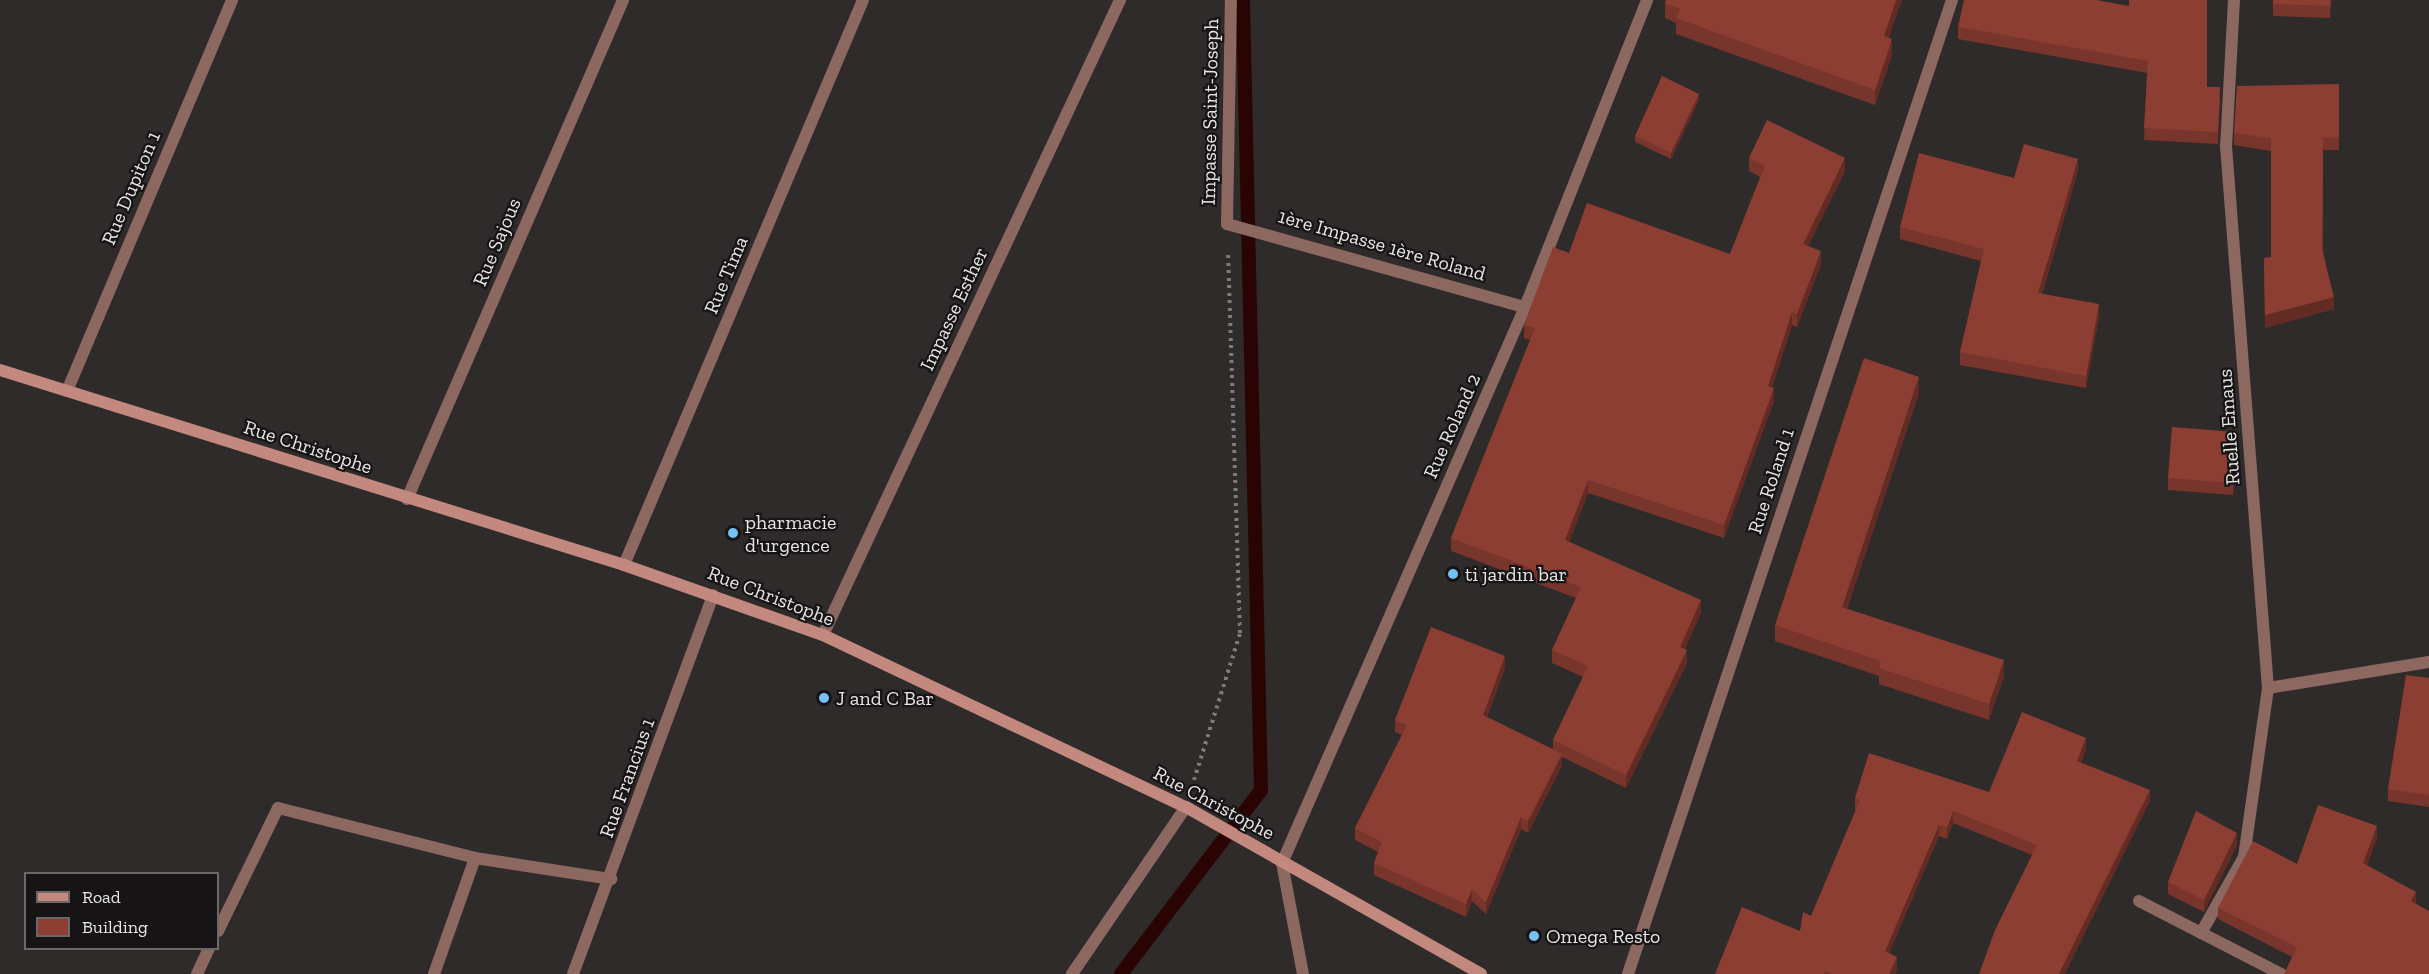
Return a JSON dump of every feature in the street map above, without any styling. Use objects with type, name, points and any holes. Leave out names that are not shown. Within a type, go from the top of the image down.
[{"type":"street","name":"Rue Dupiton 1","points":[[66,391],[232,0]]},
{"type":"street","name":"Rue Sajous","points":[[407,499],[623,0]]},
{"type":"street","name":"Rue Tima","points":[[624,565],[863,0]]},
{"type":"street","name":"Impasse Esther","points":[[823,635],[1120,0]]},
{"type":"street","name":"Impasse Saint-Joseph","points":[[1227,224],[1231,0]]},
{"type":"street","name":"Rue Roland 2","points":[[1282,863],[1525,307],[1647,0]]},
{"type":"street","name":"Rue Roland 1","points":[[1628,974],[1952,0]]},
{"type":"street","name":"Ruelle Emaus","points":[[2201,933],[2244,857],[2268,688],[2226,147],[2234,0]]},
{"type":"street","name":"1ère Impasse 1ère Roland","points":[[1227,224],[1278,235],[1525,307]]},
{"type":"street","name":"Rue Christophe","points":[[0,370],[624,565],[823,635],[1186,807],[1482,974]]},
{"type":"street","name":"Rue Francius 1","points":[[573,974],[611,879],[713,595]]},
{"type":"street","points":[[2268,688],[2429,662]]},
{"type":"street","points":[[1072,974],[1186,807]]},
{"type":"street","points":[[219,929],[278,808],[475,858],[611,879]]},
{"type":"street","points":[[434,974],[475,858]]},
{"type":"street","points":[[1282,863],[1303,974]]},
{"type":"street","points":[[2139,901],[2281,974]]},
{"type":"street","points":[[197,974],[208,950]]},
{"type":"path","points":[[1186,807],[1240,633],[1227,224]]},
{"type":"building","points":[[1666,0],[1896,0],[1884,36],[1892,39],[1875,90],[1676,18],[1680,9],[1665,3]]},
{"type":"building","points":[[1964,0],[2096,0],[2129,6],[2129,0],[2207,0],[2207,87],[2220,87],[2218,132],[2144,128],[2148,61],[1958,27]]},
{"type":"building","points":[[2273,0],[2331,0],[2330,6],[2273,4]]},
{"type":"building","points":[[1662,76],[1699,94],[1671,153],[1635,136]]},
{"type":"building","points":[[2339,84],[2339,137],[2323,138],[2322,250],[2334,297],[2265,315],[2264,258],[2271,257],[2271,138],[2234,133],[2237,86]]},
{"type":"building","points":[[1767,120],[1845,158],[1803,244],[1821,251],[1797,314],[1792,312],[1768,386],[1774,388],[1724,525],[1588,480],[1565,540],[1701,600],[1680,647],[1687,650],[1626,775],[1553,740],[1588,666],[1552,650],[1581,587],[1451,538],[1535,328],[1524,325],[1553,247],[1569,253],[1587,203],[1730,254],[1765,166],[1749,158]]},
{"type":"building","points":[[2024,144],[2078,159],[2038,293],[2099,304],[2086,376],[1960,352],[1984,249],[1900,227],[1919,153],[2014,178]]},
{"type":"building","points":[[1864,358],[1919,377],[1842,607],[2004,660],[1989,704],[1879,668],[1881,661],[1775,625]]},
{"type":"building","points":[[2172,427],[2236,432],[2233,483],[2168,478]]},
{"type":"building","points":[[1431,627],[1505,656],[1483,715],[1562,754],[1528,821],[1521,817],[1486,902],[1472,889],[1466,904],[1374,863],[1382,842],[1355,828],[1407,725],[1395,720]]},
{"type":"building","points":[[2406,675],[2429,678],[2429,795],[2388,789]]},
{"type":"building","points":[[2022,712],[2086,738],[2077,761],[2150,790],[2059,974],[1979,974],[1995,930],[2037,845],[1953,811],[1947,828],[1939,825],[1885,951],[1897,957],[1889,974],[1831,974],[1825,971],[1824,974],[1715,974],[1742,907],[1800,931],[1803,912],[1811,916],[1860,800],[1855,798],[1869,753],[1989,792]]},
{"type":"building","points":[[2318,805],[2377,826],[2363,863],[2416,892],[2411,901],[2429,911],[2429,974],[2284,974],[2297,947],[2218,908],[2253,841],[2297,864]]},
{"type":"building","points":[[2196,811],[2237,833],[2204,900],[2168,882]]},
{"type":"waterway","points":[[1121,974],[1261,790],[1243,0]]},
{"type":"place","name":"pharmacie d'urgence","points":[[733,533]]},
{"type":"place","name":"ti jardin bar","points":[[1453,574]]},
{"type":"place","name":"J and C Bar","points":[[824,698]]},
{"type":"place","name":"Omega Resto","points":[[1534,936]]}]
